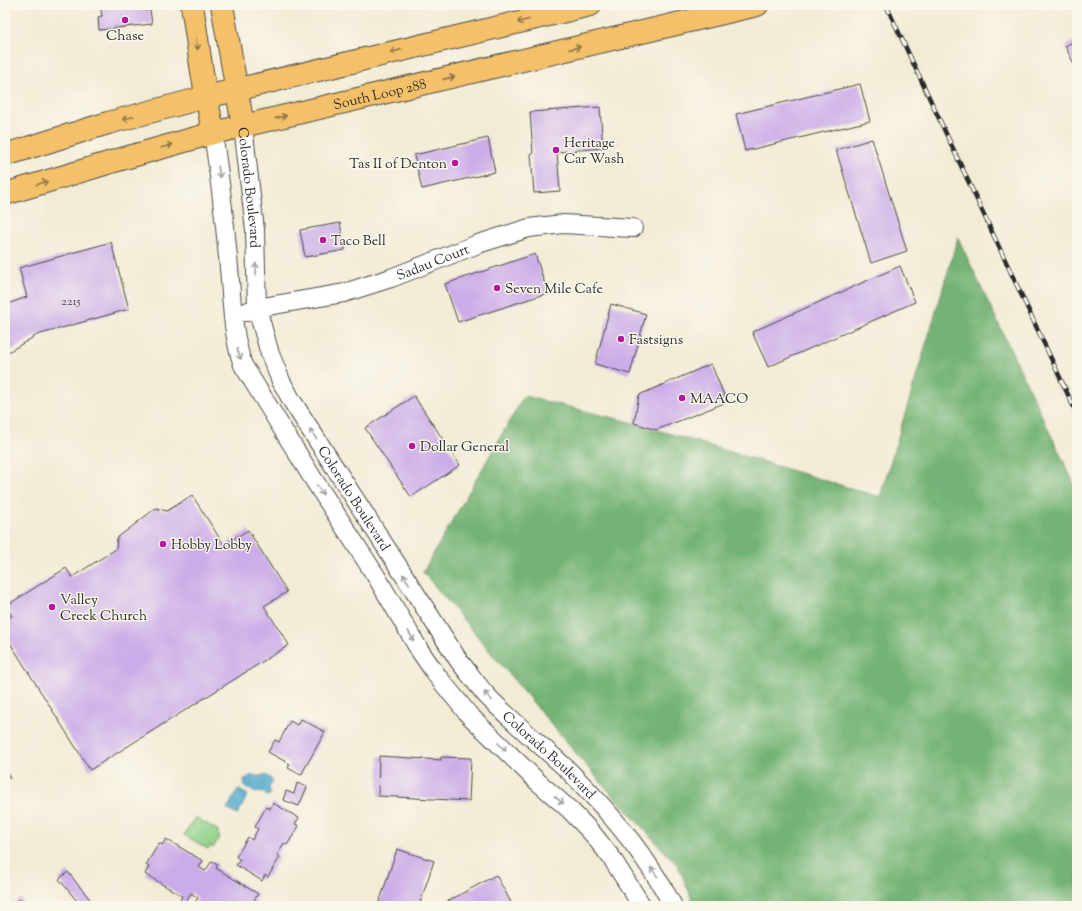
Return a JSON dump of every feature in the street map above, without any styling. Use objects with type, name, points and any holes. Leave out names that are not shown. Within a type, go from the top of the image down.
[{"type":"main road","name":"Colorado Boulevard","points":[[192,5],[213,133]]},
{"type":"main road","name":"Colorado Boulevard","points":[[222,5],[244,126]]},
{"type":"main road","points":[[5,155],[108,124],[206,97],[590,5]]},
{"type":"main road","name":"South Loop 288","points":[[5,194],[213,133],[757,5]]},
{"type":"street","name":"Colorado Boulevard","points":[[244,126],[255,230],[257,308],[270,354],[281,381],[292,401],[421,604],[459,661],[487,696],[569,772],[616,822],[662,884],[673,906]]},
{"type":"street","name":"Colorado Boulevard","points":[[213,133],[222,188],[237,348],[243,365],[299,457],[400,616],[420,652],[457,701],[538,782],[579,819],[595,837],[611,857],[642,906]]},
{"type":"street","name":"Sadau Court","points":[[233,316],[257,308],[344,293],[391,278],[478,244],[529,228],[563,224],[633,228]]},
{"type":"street","points":[[400,616],[421,604]]},
{"type":"street","points":[[579,819],[600,804]]},
{"type":"street","points":[[595,837],[616,822]]},
{"type":"green space","points":[[958,238],[1077,490],[1077,906],[695,906],[678,866],[595,776],[423,572],[524,396],[634,423],[880,497]]},
{"type":"green space","points":[[195,817],[219,831],[217,834],[220,836],[213,848],[210,846],[208,849],[184,835]]},
{"type":"water","points":[[263,774],[268,776],[273,781],[269,788],[271,794],[267,796],[262,792],[256,793],[243,786],[246,782],[243,780],[252,775],[262,776]]},
{"type":"water","points":[[238,789],[248,795],[237,815],[227,809]]},
{"type":"building","name":"Chase","points":[[100,5],[145,5],[145,11],[150,10],[152,24],[99,30],[98,17],[102,16]]},
{"type":"building","points":[[1077,40],[1077,70],[1065,46]]},
{"type":"building","points":[[860,84],[870,121],[745,151],[736,114]]},
{"type":"building","name":"Heritage Car Wash","points":[[600,107],[603,148],[557,152],[560,191],[534,193],[530,112]]},
{"type":"building","name":"Tas II of Denton","points":[[488,138],[495,172],[422,189],[414,155]]},
{"type":"building","points":[[872,139],[907,251],[871,263],[836,150]]},
{"type":"building","name":"Taco Bell","points":[[340,223],[345,250],[305,257],[300,230]]},
{"type":"building","points":[[111,242],[129,309],[37,335],[5,354],[5,305],[27,297],[19,268]]},
{"type":"building","name":"Seven Mile Cafe","points":[[535,254],[548,293],[458,322],[445,284]]},
{"type":"building","points":[[900,266],[915,302],[768,367],[752,332]]},
{"type":"building","name":"Fastsigns","points":[[611,304],[646,314],[630,374],[595,364]]},
{"type":"building","name":"MAACO","points":[[711,364],[727,402],[656,430],[634,423],[639,395]]},
{"type":"building","name":"Dollar General","points":[[414,396],[460,465],[411,497],[365,428]]},
{"type":"building","points":[[192,495],[224,545],[248,530],[287,592],[264,606],[289,645],[90,770],[5,635],[5,620],[12,616],[6,606],[66,568],[72,577],[116,549],[117,538],[156,508],[167,511]]},
{"type":"building","points":[[301,719],[325,732],[301,775],[288,768],[290,764],[268,752],[275,740],[279,742],[290,721],[297,725]]},
{"type":"building","points":[[379,756],[441,760],[441,757],[471,758],[469,801],[378,796]]},
{"type":"building","points":[[5,769],[10,778],[5,781]]},
{"type":"building","points":[[297,783],[307,787],[299,806],[283,800],[286,791],[294,794]]},
{"type":"building","points":[[273,803],[299,818],[295,824],[299,826],[287,845],[284,843],[277,855],[280,857],[268,877],[265,875],[262,881],[236,865],[240,859],[236,857],[248,837],[252,840],[258,829],[255,827],[266,807],[270,809]]},
{"type":"building","points":[[166,839],[203,861],[199,867],[205,871],[212,861],[218,864],[216,868],[258,894],[254,900],[258,903],[256,906],[201,906],[195,902],[198,898],[191,893],[185,903],[180,900],[182,896],[145,874],[149,867],[146,865],[159,843],[162,845]]},
{"type":"building","points":[[397,849],[434,861],[419,906],[378,906]]},
{"type":"building","points":[[68,872],[92,902],[87,906],[81,906],[59,879]]},
{"type":"building","points":[[496,875],[513,906],[439,906]]},
{"type":"building","points":[[21,898],[26,906],[11,906]]},
{"type":"railway","points":[[886,5],[1077,414]]},
{"type":"place","name":"Chase","points":[[125,20]]},
{"type":"place","name":"Heritage Car Wash","points":[[556,150]]},
{"type":"place","name":"Tas II of Denton","points":[[455,163]]},
{"type":"place","name":"Taco Bell","points":[[323,240]]},
{"type":"place","name":"Seven Mile Cafe","points":[[497,288]]},
{"type":"place","name":"Fastsigns","points":[[621,339]]},
{"type":"place","name":"MAACO","points":[[682,398]]},
{"type":"place","name":"Dollar General","points":[[412,446]]},
{"type":"place","name":"Hobby Lobby","points":[[163,544]]},
{"type":"place","name":"Valley Creek Church","points":[[52,607]]}]
